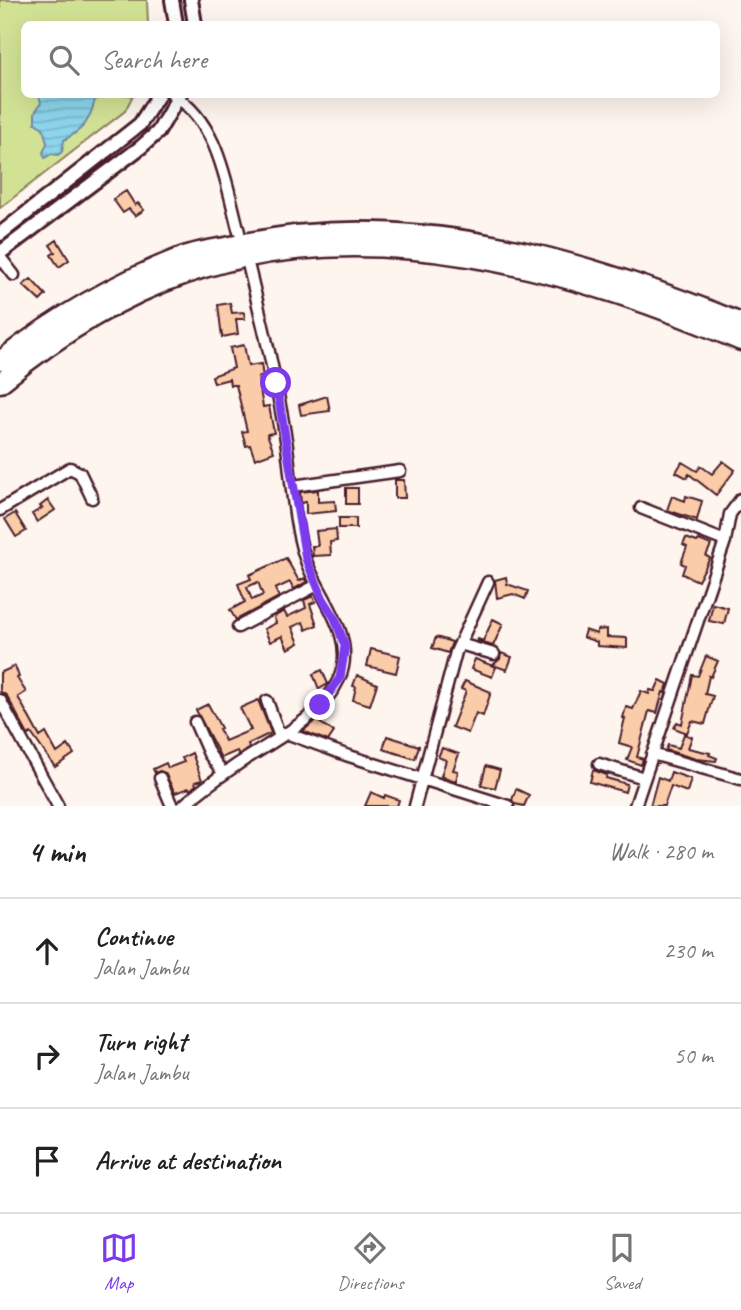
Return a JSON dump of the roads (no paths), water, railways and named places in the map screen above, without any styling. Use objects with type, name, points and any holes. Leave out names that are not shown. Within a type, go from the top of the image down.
[{"type":"highway","points":[[0,361],[28,339],[110,289],[181,257],[276,236],[342,230],[433,235],[501,245],[698,305],[741,323]]},
{"type":"highway","points":[[0,383],[36,353],[90,319],[152,288],[187,273],[235,261],[313,248],[425,251],[496,261],[583,284],[694,321],[741,341]]},
{"type":"street","points":[[172,0],[176,21]]},
{"type":"street","points":[[191,0],[194,21]]},
{"type":"street","points":[[20,238],[5,230],[140,124],[156,98]]},
{"type":"street","points":[[14,275],[0,255],[158,132],[176,98]]},
{"type":"street","points":[[179,98],[196,116],[216,147],[239,232]]},
{"type":"street","points":[[183,806],[224,774],[283,735],[320,705],[340,678],[345,656],[335,618],[306,559],[276,383],[249,268]]},
{"type":"street","points":[[0,510],[70,468],[80,473],[92,498]]},
{"type":"street","points":[[293,486],[400,471]]},
{"type":"street","points":[[635,806],[724,541],[730,514],[741,499]]},
{"type":"street","points":[[641,508],[724,541]]},
{"type":"street","points":[[415,806],[460,644],[488,582]]},
{"type":"street","points":[[238,627],[317,584]]},
{"type":"street","points":[[460,644],[494,654]]},
{"type":"street","points":[[0,700],[58,806]]},
{"type":"street","points":[[267,701],[283,735],[508,806]]},
{"type":"street","points":[[195,722],[209,754],[224,774]]},
{"type":"street","points":[[652,754],[741,779]]},
{"type":"street","points":[[599,764],[644,778]]},
{"type":"street","points":[[160,778],[172,806]]},
{"type":"water","points":[[40,98],[100,98],[95,100],[85,124],[64,140],[62,152],[45,158],[43,153],[47,143],[43,128],[35,123],[35,112],[41,103]]}]
